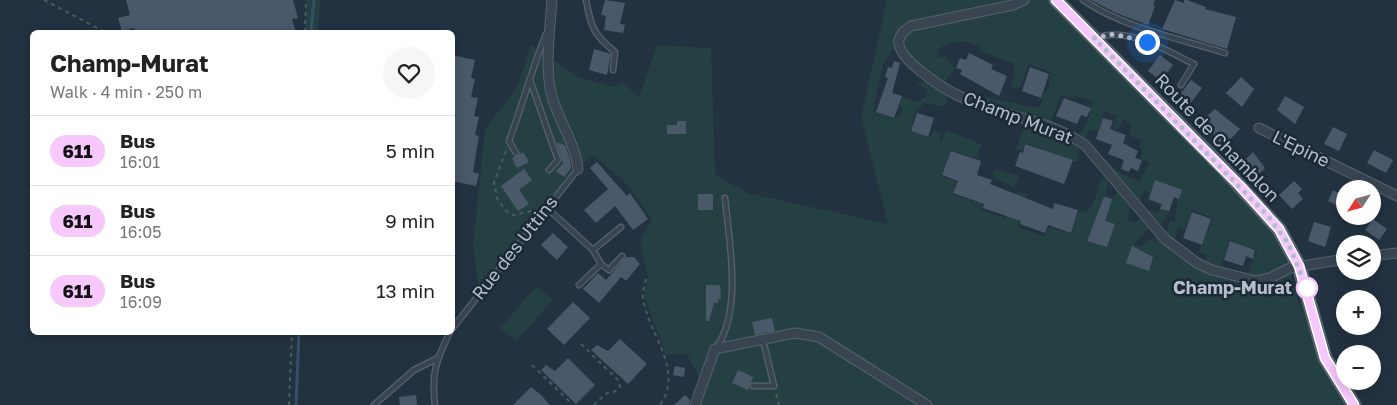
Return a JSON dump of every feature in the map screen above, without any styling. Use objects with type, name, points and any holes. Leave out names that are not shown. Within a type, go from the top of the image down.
[{"type":"street","points":[[552,0],[549,48],[551,93],[576,154],[578,169]]},
{"type":"street","name":"Champ Murat","points":[[1024,0],[1013,6],[911,26],[903,32],[898,42],[902,54],[930,78],[957,95],[1049,126],[1070,135],[1085,145],[1165,239],[1197,263],[1212,270],[1256,281],[1270,278],[1290,268],[1299,266]]},
{"type":"street","name":"Route de Chamblon","points":[[1056,0],[1268,216],[1288,243],[1299,266],[1325,358],[1354,405]]},
{"type":"street","name":"L'Epine","points":[[1259,128],[1397,196]]},
{"type":"street","points":[[1381,255],[1397,253]]},
{"type":"street","points":[[1299,266],[1336,260]]},
{"type":"street","points":[[695,405],[715,349],[795,333],[819,337],[927,405]]},
{"type":"lane","points":[[586,0],[591,27],[598,38],[615,52],[613,70]]},
{"type":"lane","points":[[1083,0],[1095,8],[1131,23],[1225,53]]},
{"type":"lane","points":[[516,153],[509,142],[536,59],[551,23]]},
{"type":"lane","points":[[1094,38],[1114,34],[1147,42],[1194,64],[1181,85]]},
{"type":"lane","points":[[530,80],[558,160],[549,170]]},
{"type":"lane","name":"Rue des Uttins","points":[[455,325],[578,169]]},
{"type":"lane","points":[[715,349],[724,337],[732,280],[725,198]]},
{"type":"lane","points":[[547,208],[593,250],[601,264],[609,270],[622,256]]},
{"type":"lane","points":[[593,250],[621,227]]},
{"type":"lane","points":[[579,285],[601,264]]},
{"type":"lane","points":[[435,405],[433,375],[436,360],[448,335]]},
{"type":"lane","points":[[753,386],[774,386],[763,340]]},
{"type":"lane","points":[[374,405],[414,370],[436,360]]},
{"type":"path","points":[[44,0],[101,30]]},
{"type":"path","points":[[305,30],[306,0]]},
{"type":"path","points":[[509,142],[494,184],[497,198],[505,210],[513,215],[547,208]]},
{"type":"path","points":[[646,280],[642,297],[668,366],[666,396],[660,405]]},
{"type":"path","points":[[289,405],[292,335]]},
{"type":"path","points":[[580,344],[619,381],[620,387],[614,392],[607,393],[594,405]]},
{"type":"path","points":[[532,365],[570,402]]},
{"type":"path","points":[[774,386],[779,405]]},
{"type":"green space","points":[[306,0],[320,0],[318,30],[305,30]]},
{"type":"green space","points":[[887,0],[1056,0],[1268,216],[1299,266],[1290,268],[1294,287],[1307,322],[1336,375],[1336,390],[1345,390],[1354,405],[696,405],[704,387],[687,354],[666,355],[644,296],[648,278],[640,241],[652,219],[624,181],[592,155],[575,170],[479,289],[473,246],[485,130],[518,85],[531,45],[579,77],[612,87],[622,82],[639,97],[657,45],[711,48],[715,174],[747,193],[888,224],[861,117]],"holes":[[[963,41],[979,46],[981,51],[1014,64],[1012,86],[1019,89],[1029,64],[1051,72],[1049,87],[1041,98],[1043,100],[1039,108],[985,97],[982,105],[1049,126],[1061,95],[1074,99],[1075,96],[1093,101],[1086,124],[1079,135],[1085,139],[1090,130],[1098,132],[1105,111],[1117,116],[1112,128],[1118,130],[1123,120],[1131,123],[1130,136],[1142,140],[1139,148],[1142,150],[1141,159],[1149,163],[1139,182],[1117,171],[1105,158],[1102,165],[1109,174],[1100,182],[1092,206],[1085,211],[1079,212],[1071,234],[1049,227],[1044,236],[1020,228],[1019,224],[1028,194],[1017,191],[1006,218],[981,210],[983,204],[952,194],[956,181],[941,177],[951,150],[978,159],[980,156],[977,155],[981,144],[946,130],[941,142],[939,140],[942,133],[934,130],[930,138],[910,131],[916,112],[924,103],[940,106],[946,105],[947,96],[927,81],[917,85],[928,89],[925,98],[918,102],[902,97],[899,106],[903,108],[900,116],[894,119],[873,111],[883,64],[898,42],[930,78],[942,86],[955,68],[946,56],[940,58],[937,52],[945,45]],[[1109,174],[1123,189],[1111,198],[1106,195]],[[1145,189],[1149,192],[1147,200],[1160,205],[1158,213],[1146,209],[1142,211],[1142,218],[1134,223],[1128,221],[1131,199],[1135,203],[1140,200]],[[1174,198],[1178,199],[1174,222],[1170,221],[1165,238],[1161,235],[1148,240],[1140,247],[1134,245],[1153,225],[1157,229],[1169,212]],[[1192,210],[1213,218],[1199,252],[1208,256],[1206,261],[1198,257],[1197,263],[1173,246],[1178,228],[1185,229]],[[1230,240],[1257,250],[1246,280],[1219,272]]]},
{"type":"green space","points":[[1024,127],[1054,134],[1074,144],[1080,149],[1077,162],[1025,143],[1022,151],[1016,149]]},
{"type":"green space","points":[[995,169],[1019,176],[1015,188],[993,178]]},
{"type":"green space","points":[[537,286],[553,300],[516,341],[500,328]]},
{"type":"building","points":[[126,0],[293,0],[298,18],[292,19],[295,30],[134,30],[134,28],[122,30],[118,18],[130,15]]},
{"type":"building","points":[[605,0],[625,3],[620,24],[625,25],[623,33],[604,30],[606,16],[601,15]]},
{"type":"building","points":[[1091,0],[1155,0],[1153,5],[1155,6],[1148,25],[1116,13]]},
{"type":"building","points":[[1175,0],[1184,3],[1184,0],[1187,0],[1206,7],[1205,9],[1236,17],[1227,49],[1162,29]]},
{"type":"building","points":[[594,49],[611,54],[607,75],[589,70]]},
{"type":"building","points":[[969,53],[993,65],[991,69],[1007,76],[999,96],[960,74],[962,70],[956,68],[960,58],[966,60]]},
{"type":"building","points":[[1160,55],[1173,65],[1161,81],[1148,71]]},
{"type":"building","points":[[455,56],[475,60],[471,78],[475,79],[471,97],[478,98],[474,116],[479,117],[475,135],[479,136],[473,172],[479,174],[476,186],[455,182]]},
{"type":"building","points":[[894,61],[900,63],[892,93],[902,96],[894,118],[876,112],[888,78],[885,77],[888,67],[892,68]]},
{"type":"building","points":[[1030,67],[1049,74],[1041,98],[1022,91]]},
{"type":"building","points":[[1241,77],[1254,89],[1242,107],[1226,93]]},
{"type":"building","points":[[1191,80],[1202,88],[1190,104],[1179,96]]},
{"type":"building","points":[[1285,96],[1304,107],[1295,124],[1277,110]]},
{"type":"building","points":[[1064,98],[1091,108],[1087,117],[1081,115],[1077,124],[1056,116]]},
{"type":"building","points":[[1215,109],[1240,129],[1223,147],[1206,126],[1210,121],[1206,117]]},
{"type":"building","points":[[917,113],[934,118],[928,137],[911,131]]},
{"type":"building","points":[[1103,118],[1113,121],[1110,129],[1126,135],[1123,143],[1138,151],[1135,158],[1142,160],[1138,171],[1131,168],[1129,172],[1121,169],[1124,160],[1108,154],[1112,145],[1096,139]]},
{"type":"building","points":[[677,121],[686,121],[686,134],[667,134],[667,125],[677,125]]},
{"type":"building","points":[[1333,127],[1347,134],[1339,151],[1324,144]]},
{"type":"building","points":[[556,142],[565,145],[570,160],[571,168],[564,177],[556,171],[563,163]]},
{"type":"building","points":[[1025,144],[1073,160],[1064,184],[1015,166],[1020,152],[1023,153]]},
{"type":"building","points":[[1374,150],[1393,160],[1386,173],[1367,163]]},
{"type":"building","points":[[951,151],[981,161],[977,175],[992,180],[990,184],[1053,209],[1054,203],[1078,210],[1071,233],[1048,225],[1045,233],[1020,224],[1021,221],[983,208],[984,204],[953,193],[958,181],[942,175]]},
{"type":"building","points":[[523,152],[529,162],[517,168],[512,158]]},
{"type":"building","points":[[1253,152],[1265,168],[1255,178],[1241,164]]},
{"type":"building","points":[[597,162],[627,196],[630,193],[648,219],[633,230],[615,206],[596,223],[584,210],[608,189],[590,168]]},
{"type":"building","points":[[524,169],[532,180],[519,190],[529,204],[518,211],[501,186]]},
{"type":"building","points":[[1155,180],[1182,190],[1179,199],[1174,197],[1169,211],[1160,209],[1162,204],[1149,199]]},
{"type":"building","points":[[1294,181],[1302,189],[1298,193],[1303,199],[1292,209],[1279,195]]},
{"type":"building","points":[[1333,190],[1336,192],[1336,205],[1328,201]]},
{"type":"building","points":[[698,194],[713,194],[713,210],[698,210]]},
{"type":"building","points":[[1104,197],[1112,199],[1105,221],[1115,224],[1107,247],[1087,241]]},
{"type":"building","points":[[1192,212],[1211,219],[1202,245],[1183,238]]},
{"type":"building","points":[[1314,222],[1331,227],[1325,247],[1308,241]]},
{"type":"building","points":[[1369,225],[1381,225],[1387,229],[1381,237],[1381,235],[1372,235],[1365,230]]},
{"type":"building","points":[[553,233],[568,247],[557,260],[541,245]]},
{"type":"building","points":[[1230,241],[1255,250],[1253,259],[1246,256],[1243,266],[1224,260]]},
{"type":"building","points":[[1132,246],[1153,257],[1149,271],[1126,263]]},
{"type":"building","points":[[626,257],[634,257],[640,264],[626,281],[621,277],[599,303],[583,289],[598,273],[606,280]]},
{"type":"building","points":[[706,285],[720,285],[721,299],[718,299],[718,303],[714,303],[709,321],[706,321]]},
{"type":"building","points":[[573,302],[590,318],[564,345],[547,329]]},
{"type":"building","points":[[772,318],[775,331],[755,335],[752,322]]},
{"type":"building","points":[[620,339],[647,364],[628,384],[591,350],[597,345],[608,351]]},
{"type":"building","points":[[568,358],[595,385],[576,404],[541,370],[546,365],[555,371]]},
{"type":"building","points":[[675,366],[685,368],[684,377],[673,375]]},
{"type":"building","points":[[738,370],[753,377],[748,390],[732,383]]},
{"type":"building","points":[[531,387],[540,394],[550,405],[513,405]]},
{"type":"building","points":[[416,395],[417,405],[400,405],[399,397]]},
{"type":"building","points":[[685,395],[690,400],[689,405],[674,405]]},
{"type":"waterway","points":[[311,30],[314,0]]},
{"type":"waterway","points":[[296,405],[299,335]]},
{"type":"bus line","name":"611","points":[[1056,0],[1240,186],[1279,229],[1299,266],[1325,358],[1339,384],[1354,405]]},
{"type":"place","name":"Champ-Murat","points":[[1307,288]]},
{"type":"route","points":[[1147,42],[1114,34],[1094,38],[1268,216],[1288,243],[1307,288]]}]
